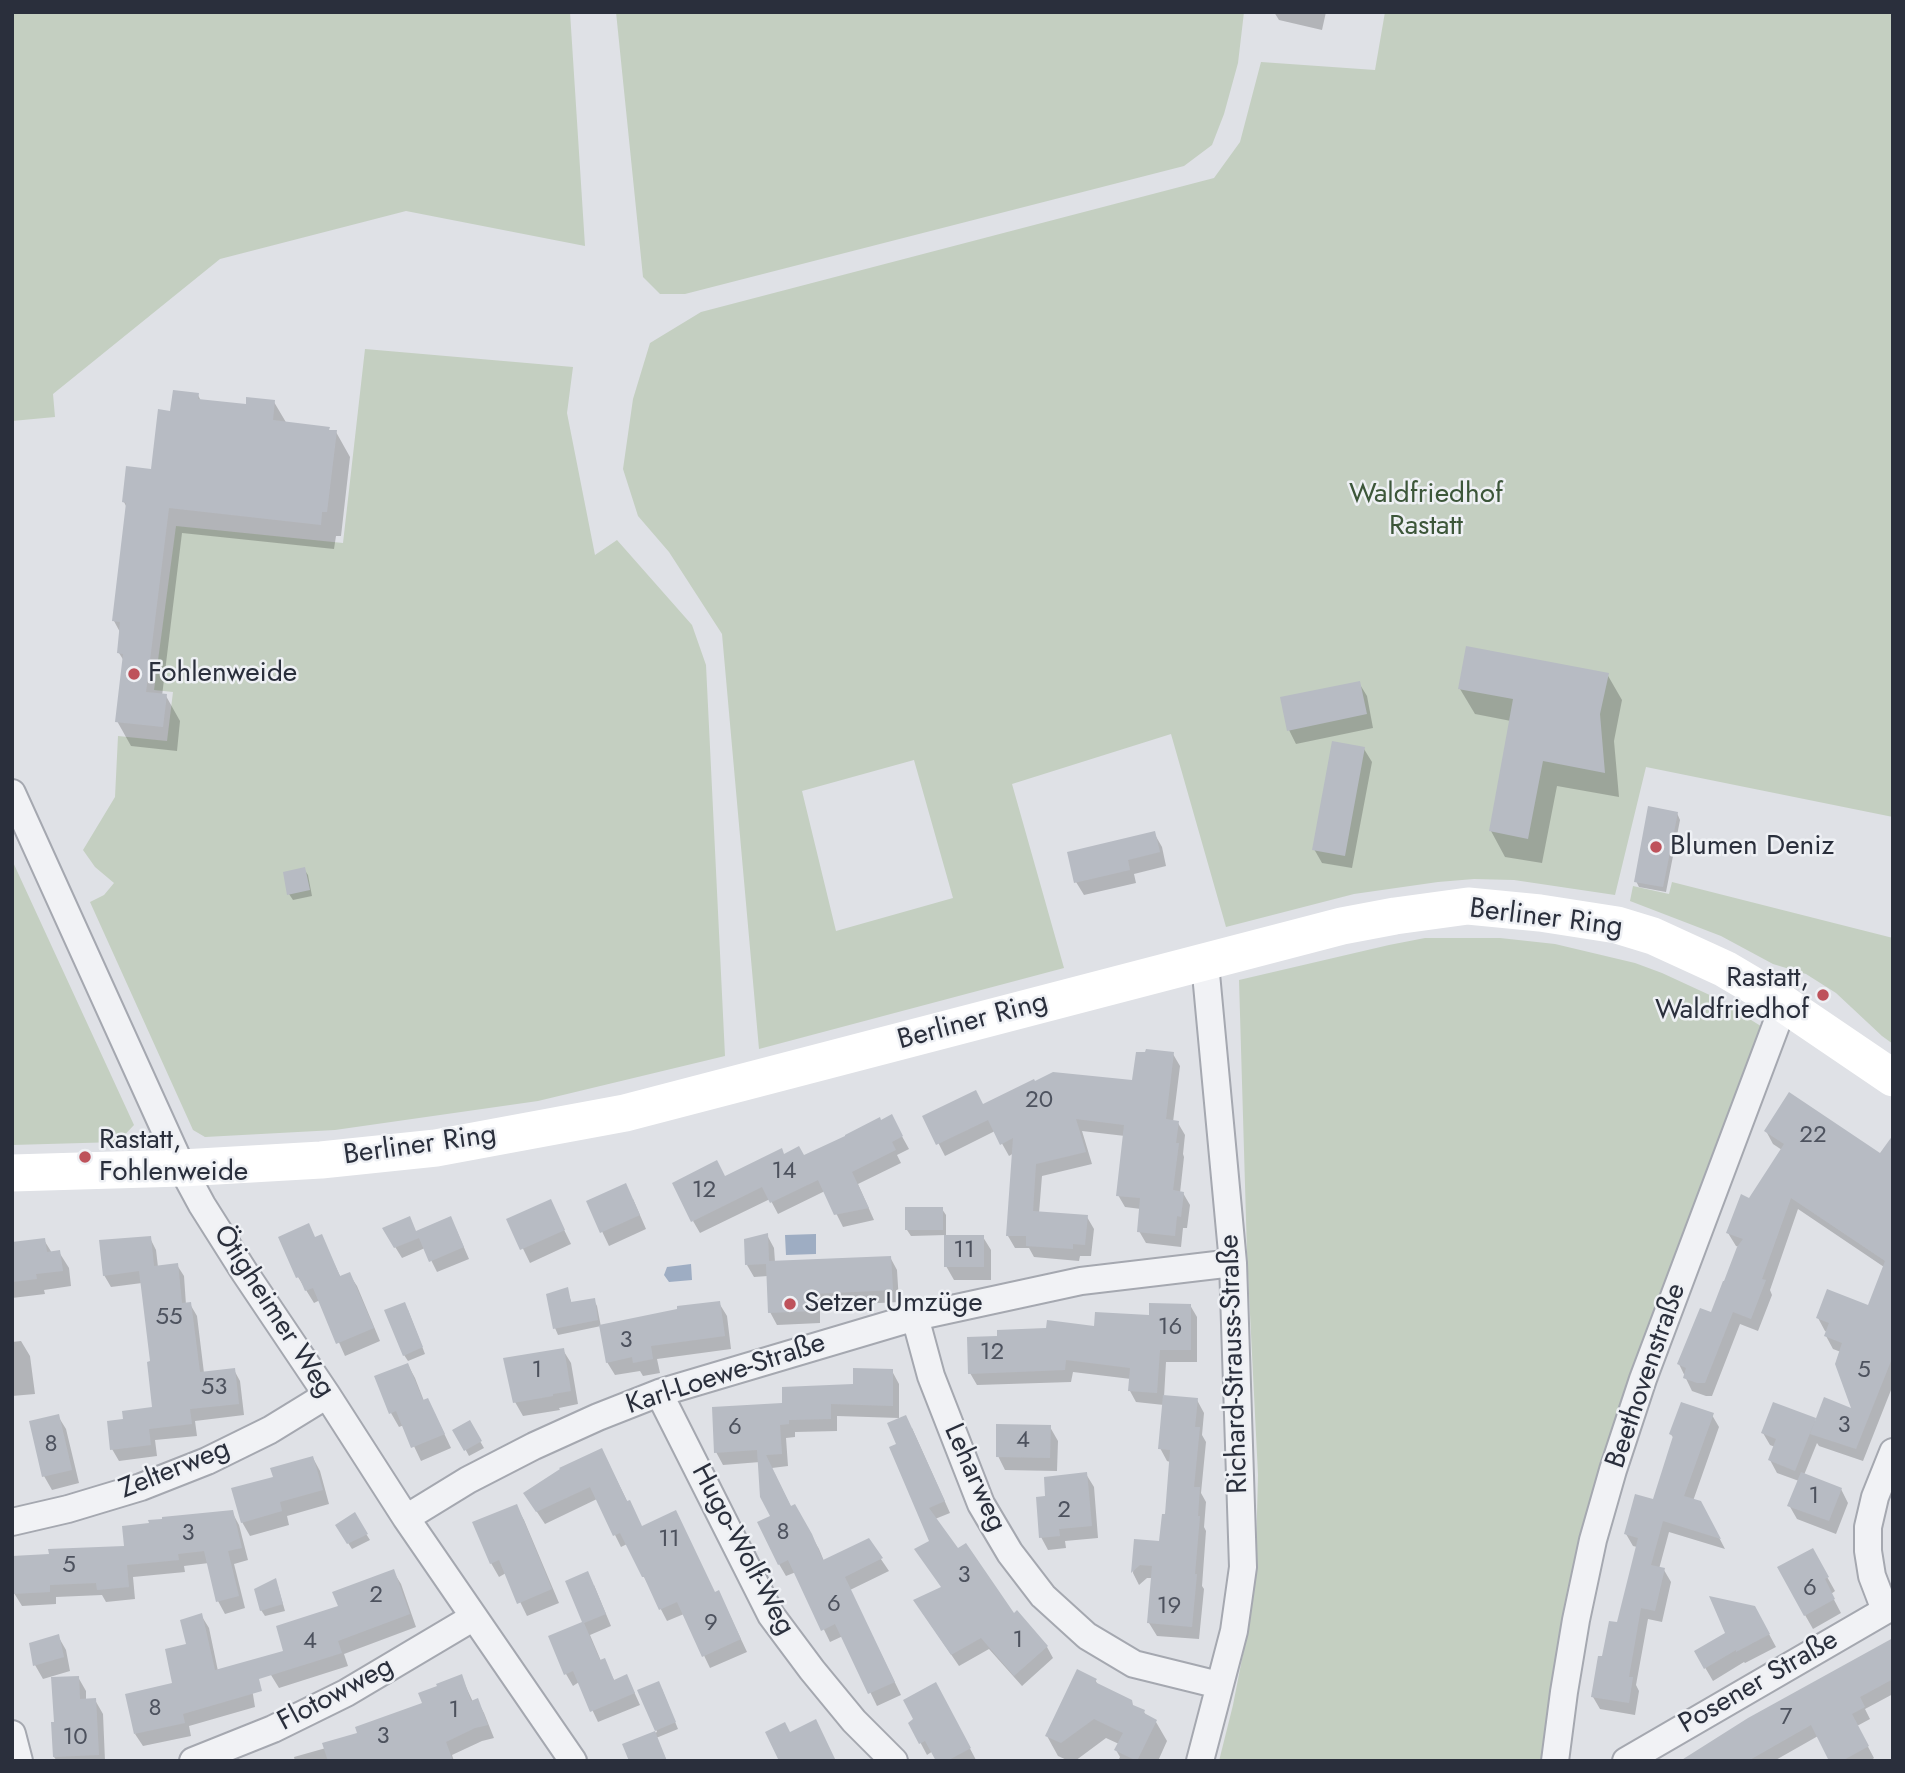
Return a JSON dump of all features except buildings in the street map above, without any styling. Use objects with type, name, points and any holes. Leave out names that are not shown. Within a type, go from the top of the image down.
[{"type":"street","name":"Ötigheimer Weg","points":[[12,793],[182,1168],[202,1205],[406,1518],[573,1761]]},
{"type":"street","name":"Berliner Ring","points":[[12,1173],[182,1168],[321,1160],[436,1148],[625,1113],[1342,926],[1468,906],[1541,913],[1604,923],[1653,936],[1725,969],[1784,1004],[1893,1078]]},
{"type":"street","name":"Richard-Strauss-Straße","points":[[1200,1761],[1234,1631],[1243,1567],[1233,1263],[1205,963]]},
{"type":"street","name":"Beethovenstraße","points":[[1555,1761],[1576,1620],[1593,1540],[1613,1470],[1643,1379],[1784,1004]]},
{"type":"street","name":"Karl-Loewe-Straße","points":[[406,1518],[468,1480],[534,1446],[659,1393],[915,1317],[1081,1281],[1233,1263]]},
{"type":"street","name":"Leharweg","points":[[915,1317],[931,1376],[981,1504],[1010,1553],[1043,1596],[1087,1636],[1134,1664],[1219,1685]]},
{"type":"street","name":"Hugo-Wolf-Weg","points":[[659,1393],[771,1615],[854,1721],[894,1761]]},
{"type":"street","name":"Zelterweg","points":[[12,1522],[68,1509],[141,1487],[207,1461],[270,1430],[327,1395]]},
{"type":"street","points":[[1889,1608],[1872,1576],[1868,1527],[1875,1497],[1893,1452]]},
{"type":"street","name":"Posener Straße","points":[[1626,1761],[1889,1608]]},
{"type":"street","name":"Flotowweg","points":[[192,1761],[273,1729],[346,1693],[474,1617]]},
{"type":"street","points":[[12,1734],[19,1761]]},
{"type":"green space","points":[[12,12],[570,12],[585,246],[406,211],[220,259],[53,394],[55,417],[12,421]]},
{"type":"green space","points":[[616,12],[1244,12],[1238,63],[1212,145],[1184,166],[685,294],[660,294],[643,277]]},
{"type":"green space","name":"Waldfriedhof Rastatt","points":[[1385,12],[1893,12],[1893,817],[1646,767],[1615,895],[1514,880],[1474,879],[1354,894],[1226,927],[1171,734],[1012,784],[1064,968],[759,1049],[722,634],[669,552],[638,516],[623,469],[633,399],[650,343],[701,312],[1214,178],[1240,142],[1261,62],[1375,70]],"holes":[[[914,760],[953,898],[836,931],[802,791]]]},
{"type":"green space","points":[[365,349],[573,367],[567,413],[595,555],[617,540],[692,625],[706,665],[725,1056],[538,1101],[335,1130],[205,1137],[193,1130],[90,902],[104,895],[114,883],[95,867],[83,850],[115,797],[118,736],[167,741],[173,692],[154,690],[176,526],[343,543]]},
{"type":"green space","points":[[12,860],[134,1125],[118,1142],[12,1145]]},
{"type":"green space","points":[[1672,882],[1893,938],[1893,1044],[1836,993],[1806,974],[1773,964],[1721,936],[1630,901],[1633,886],[1669,894]]},
{"type":"green space","points":[[1425,938],[1500,938],[1555,944],[1635,963],[1714,997],[1764,1028],[1602,1462],[1580,1543],[1565,1616],[1542,1761],[1219,1761],[1250,1618],[1256,1551],[1258,1475],[1247,1253],[1239,980]]},
{"type":"water","points":[[816,1234],[816,1254],[786,1255],[785,1235]]},
{"type":"water","points":[[691,1264],[692,1280],[669,1282],[664,1275],[667,1267]]},
{"type":"place","name":"Fohlenweide","points":[[134,674]]},
{"type":"place","name":"Blumen Deniz","points":[[1656,847]]},
{"type":"place","name":"Rastatt, Waldfriedhof","points":[[1823,995]]},
{"type":"place","name":"Rastatt, Fohlenweide","points":[[85,1157]]},
{"type":"place","name":"Setzer Umzüge","points":[[790,1304]]}]
